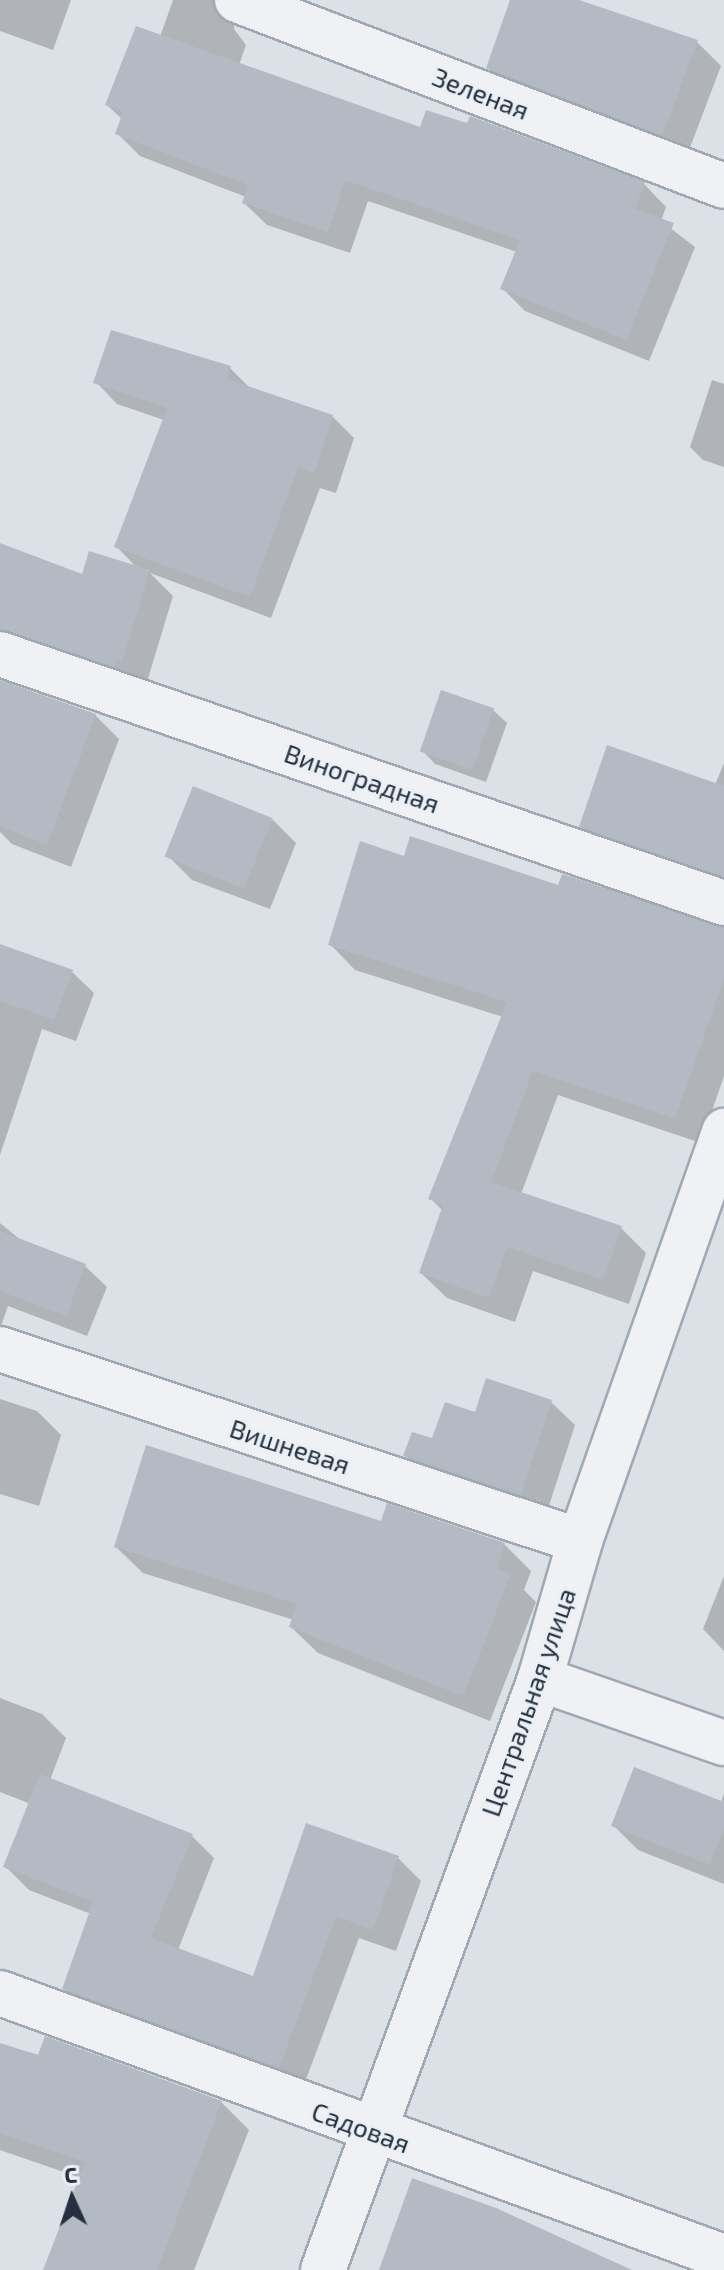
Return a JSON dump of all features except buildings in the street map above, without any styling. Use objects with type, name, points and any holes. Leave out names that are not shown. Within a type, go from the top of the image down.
[{"type":"street","name":"Зеленая","points":[[237,0],[724,186]]},
{"type":"street","name":"Виноградная","points":[[0,654],[724,903]]},
{"type":"street","name":"Центральная улица","points":[[323,2270],[540,1679],[580,1541],[724,1131]]},
{"type":"street","name":"Вишневая","points":[[0,1349],[580,1541]]},
{"type":"street","points":[[540,1679],[724,1743]]},
{"type":"street","name":"Садовая","points":[[0,1993],[374,2132],[724,2257]]}]
